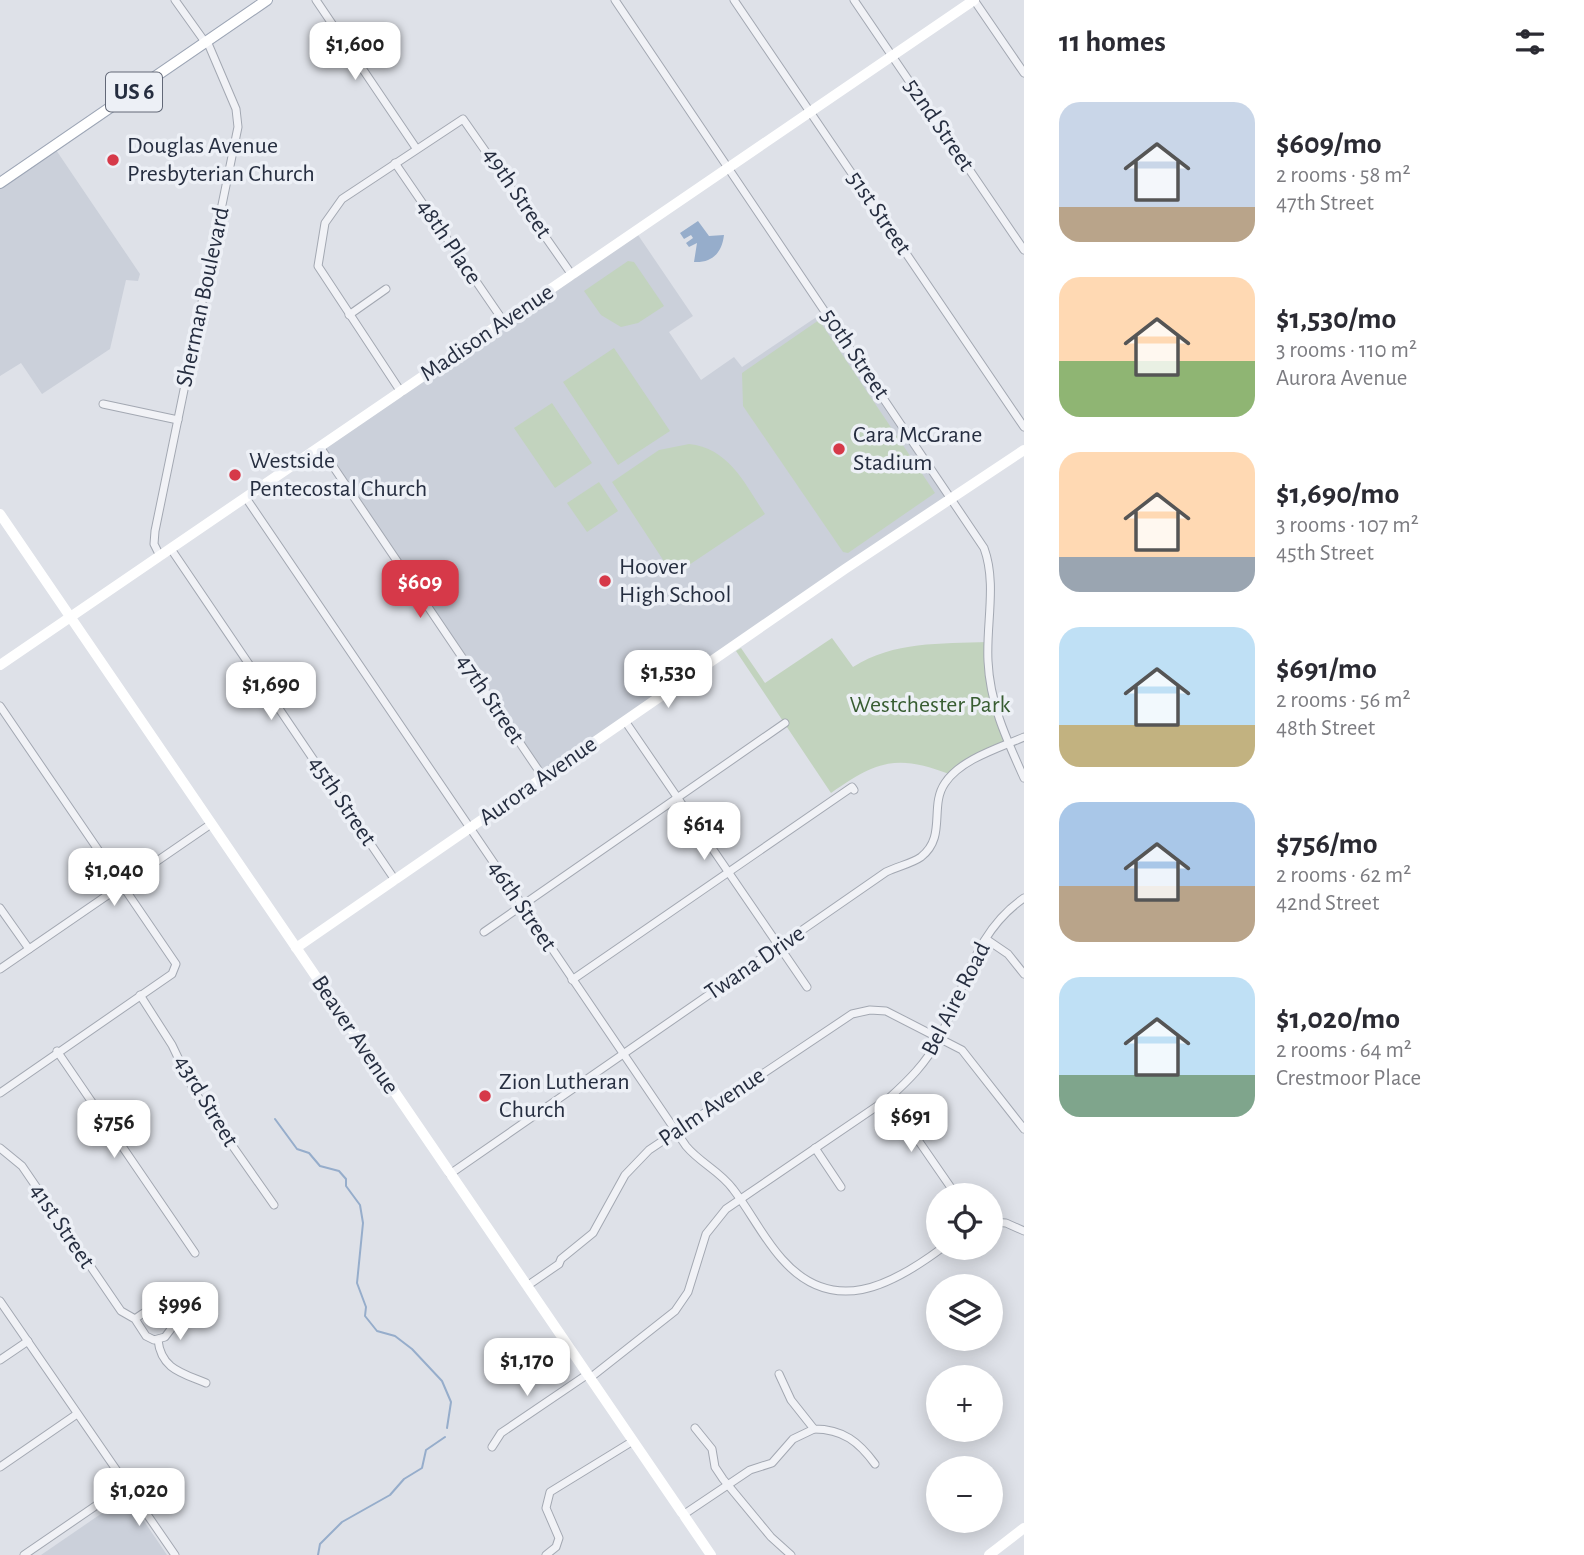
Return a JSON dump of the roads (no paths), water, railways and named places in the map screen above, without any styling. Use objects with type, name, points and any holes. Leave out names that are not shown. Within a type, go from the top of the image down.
[{"type":"main road","name":"US 6","points":[[0,183],[267,0]]},
{"type":"street","points":[[175,0],[206,42]]},
{"type":"street","points":[[316,0],[416,148],[342,199],[325,223],[318,266],[401,392]]},
{"type":"street","name":"50th Street","points":[[615,0],[953,499],[988,560],[989,683],[996,716],[1024,778]]},
{"type":"street","name":"51st Street","points":[[734,0],[1024,427]]},
{"type":"street","name":"52nd Street","points":[[854,0],[1024,250]]},
{"type":"street","points":[[974,0],[1024,73]]},
{"type":"street","name":"Madison Avenue","points":[[0,665],[974,0]]},
{"type":"street","name":"Sherman Boulevard","points":[[160,556],[154,539],[237,127],[236,108],[206,42]]},
{"type":"street","name":"49th Street","points":[[416,148],[457,121],[463,119],[468,122],[572,275]]},
{"type":"street","name":"48th Place","points":[[395,163],[504,322]]},
{"type":"street","points":[[349,315],[386,289]]},
{"type":"street","points":[[103,404],[178,420]]},
{"type":"street","name":"47th Street","points":[[320,447],[543,777]]},
{"type":"street","name":"Aurora Avenue","points":[[296,948],[1024,450]]},
{"type":"street","name":"46th Street","points":[[246,498],[676,1131],[696,1158],[723,1176],[779,1257],[796,1273],[817,1286],[842,1291],[877,1288],[900,1277],[926,1259]]},
{"type":"street","name":"Beaver Avenue","points":[[0,514],[711,1555]]},
{"type":"street","name":"45th Street","points":[[171,549],[395,880]]},
{"type":"street","points":[[0,706],[173,958],[176,967],[172,974],[57,1051],[0,1093]]},
{"type":"street","points":[[625,721],[807,988]]},
{"type":"street","points":[[484,932],[785,723]]},
{"type":"street","name":"Twana Drive","points":[[450,1174],[886,872],[925,854],[937,831],[939,797],[946,781],[962,767],[1024,737]]},
{"type":"street","points":[[572,980],[852,787],[854,790]]},
{"type":"street","points":[[0,969],[211,824]]},
{"type":"street","name":"Bel Aire Road","points":[[492,1447],[501,1433],[589,1376],[675,1311],[688,1292],[706,1234],[717,1218],[740,1199],[889,1098],[911,1078],[939,1037],[968,967],[996,922],[1024,898]]},
{"type":"street","points":[[0,908],[29,949]]},
{"type":"street","points":[[986,939],[1008,954],[1024,974]]},
{"type":"street","name":"43rd Street","points":[[139,995],[172,1045],[185,1076],[274,1205]]},
{"type":"street","name":"Palm Avenue","points":[[527,1286],[559,1265],[561,1259],[593,1233],[636,1162],[676,1131],[852,1014],[887,1011],[939,1037]]},
{"type":"street","points":[[939,1037],[970,1057],[1024,1129]]},
{"type":"street","points":[[57,1051],[195,1253]]},
{"type":"street","points":[[889,1098],[948,1183]]},
{"type":"street","name":"41st Street","points":[[0,1148],[22,1166],[119,1309],[135,1319]]},
{"type":"street","points":[[814,1148],[841,1187]]},
{"type":"street","points":[[1003,1223],[1024,1231]]},
{"type":"street","points":[[0,1301],[174,1555]]},
{"type":"street","points":[[153,1308],[168,1314],[171,1329],[158,1340],[146,1336],[135,1319],[153,1308]]},
{"type":"street","points":[[158,1340],[161,1358],[169,1367],[206,1383]]},
{"type":"street","points":[[0,1360],[28,1341]]},
{"type":"street","points":[[779,1374],[791,1400],[814,1429]]},
{"type":"street","points":[[0,1467],[78,1414]]},
{"type":"street","points":[[695,1427],[712,1449],[715,1467],[728,1485],[771,1537],[791,1555]]},
{"type":"street","points":[[684,1515],[750,1470],[772,1463],[793,1439],[814,1429],[845,1434],[866,1451],[875,1464]]},
{"type":"street","points":[[546,1555],[556,1547],[559,1538],[545,1508],[550,1492],[633,1441]]},
{"type":"street","points":[[24,1555],[126,1485]]},
{"type":"street","points":[[989,1555],[1024,1529]]},
{"type":"water","points":[[698,221],[709,236],[724,235],[715,256],[706,261],[694,262],[697,243],[689,247],[686,243],[693,238],[691,235],[684,239],[680,233]]},
{"type":"waterway","points":[[275,1119],[297,1149],[309,1153],[320,1166],[339,1171],[346,1179],[346,1186],[360,1205],[363,1223],[357,1283],[366,1307],[365,1316],[377,1331],[395,1336],[412,1349],[442,1381],[451,1402],[447,1428]]},
{"type":"waterway","points":[[318,1555],[320,1544],[342,1522],[390,1495],[404,1479],[422,1468],[426,1450],[445,1437]]},
{"type":"place","name":"Douglas Avenue Presbyterian Church","points":[[113,160]]},
{"type":"place","name":"Cara McGrane Stadium","points":[[839,449]]},
{"type":"place","name":"Westside Pentecostal Church","points":[[235,475]]},
{"type":"place","name":"Hoover High School","points":[[605,581]]},
{"type":"place","name":"Zion Lutheran Church","points":[[485,1096]]},
{"type":"park label","name":"Westchester Park","points":[[930,705]]}]
